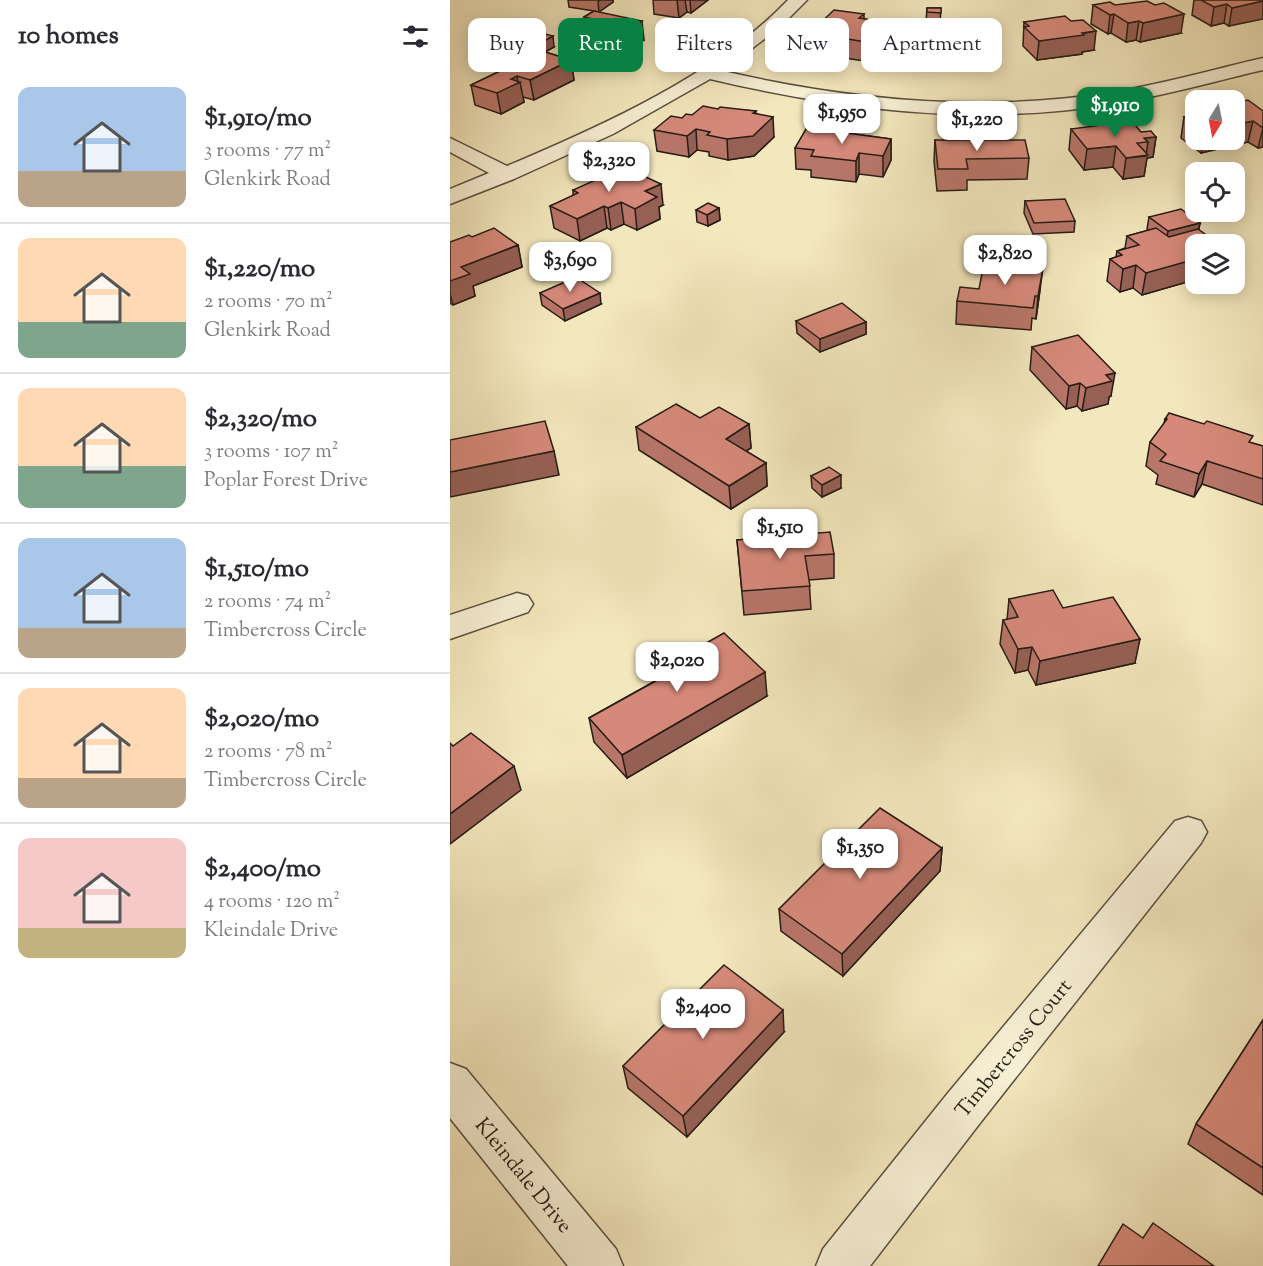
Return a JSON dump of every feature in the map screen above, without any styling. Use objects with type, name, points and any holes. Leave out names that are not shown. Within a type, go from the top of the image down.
[{"type":"street","points":[[450,197],[593,136],[689,86],[778,20],[798,0]]},
{"type":"street","points":[[708,73],[819,98],[915,107],[971,109],[1025,107],[1108,98],[1263,64]]},
{"type":"street","points":[[450,144],[506,174]]},
{"type":"street","points":[[450,627],[517,604]]},
{"type":"street","name":"Timbercross Court","points":[[840,1266],[964,1108],[1188,832]]},
{"type":"street","name":"Kleindale Drive","points":[[450,1084],[599,1266]]},
{"type":"building","points":[[1201,0],[1263,1],[1232,8],[1227,4],[1214,7]]},
{"type":"building","points":[[1147,1],[1155,5],[1164,3],[1184,14],[1143,23],[1139,21],[1128,23],[1093,5],[1110,2],[1115,5]]},
{"type":"building","points":[[927,8],[941,8],[941,13],[927,12]]},
{"type":"building","points":[[834,10],[864,14],[859,18],[861,18],[861,41],[849,39],[849,18],[826,18]]},
{"type":"building","points":[[594,11],[628,18],[588,18],[584,17]]},
{"type":"building","points":[[1065,16],[1071,21],[1083,20],[1096,31],[1082,33],[1084,35],[1039,41],[1024,27],[1029,26],[1024,22]]},
{"type":"building","points":[[546,52],[558,56],[558,66],[530,80],[517,76],[511,79],[520,82],[497,93],[471,85],[498,72],[546,72]]},
{"type":"building","points":[[1248,100],[1263,111],[1263,128],[1253,121],[1245,123],[1245,101]]},
{"type":"building","points":[[703,106],[756,111],[753,113],[773,117],[753,136],[727,139],[707,135],[710,132],[696,129],[687,136],[654,130],[671,116],[682,118],[686,114],[692,115]]},
{"type":"building","points":[[1132,121],[1141,132],[1151,131],[1156,137],[1144,138],[1148,142],[1137,143],[1148,155],[1126,158],[1116,146],[1087,149],[1071,129]]},
{"type":"building","points":[[806,129],[829,132],[831,129],[891,139],[883,156],[859,153],[856,161],[811,156],[814,150],[795,148]]},
{"type":"building","points":[[935,140],[1025,140],[1029,158],[966,159],[968,169],[938,169]]},
{"type":"building","points":[[624,167],[661,184],[645,191],[657,197],[635,209],[621,202],[608,208],[604,206],[577,219],[550,206],[578,193],[573,190]]},
{"type":"building","points":[[1065,199],[1075,221],[1034,223],[1025,201]]},
{"type":"building","points":[[708,203],[719,208],[707,215],[696,210]]},
{"type":"building","points":[[1181,209],[1185,212],[1185,222],[1200,223],[1168,231],[1149,217]]},
{"type":"building","points":[[494,228],[518,245],[461,267],[470,274],[450,281],[450,242],[469,235],[472,237]]},
{"type":"building","points":[[1156,228],[1169,237],[1198,229],[1205,234],[1185,234],[1185,262],[1146,273],[1136,265],[1123,269],[1110,259],[1122,255],[1117,251],[1139,245],[1127,236]]},
{"type":"building","points":[[984,263],[1043,268],[1038,296],[1035,296],[1033,308],[957,301],[960,287],[979,289]]},
{"type":"building","points":[[576,277],[600,293],[563,309],[540,293]]},
{"type":"building","points":[[842,303],[866,322],[820,339],[796,321]]},
{"type":"building","points":[[1078,335],[1115,373],[1106,375],[1112,381],[1086,388],[1080,383],[1069,386],[1032,347]]},
{"type":"building","points":[[676,404],[700,418],[719,407],[749,424],[726,439],[766,463],[729,486],[636,427]]},
{"type":"building","points":[[1169,413],[1204,424],[1207,421],[1253,436],[1249,442],[1263,446],[1263,479],[1207,461],[1199,474],[1160,461],[1166,454],[1150,442]]},
{"type":"building","points":[[545,421],[554,451],[450,472],[450,440]]},
{"type":"building","points":[[829,467],[841,475],[822,485],[811,476]]},
{"type":"building","points":[[830,532],[834,554],[805,556],[810,586],[742,591],[737,540]]},
{"type":"building","points":[[1053,590],[1063,608],[1113,597],[1140,639],[1040,661],[1032,647],[1018,649],[1003,620],[1018,617],[1009,599]]},
{"type":"building","points":[[724,633],[765,672],[622,755],[589,718],[661,678],[655,672]]},
{"type":"building","points":[[471,733],[514,766],[450,814],[450,743],[453,746]]},
{"type":"building","points":[[880,808],[942,848],[842,954],[779,909]]},
{"type":"building","points":[[724,965],[783,1010],[683,1116],[623,1066]]},
{"type":"building","points":[[1263,1020],[1263,1168],[1196,1124]]},
{"type":"building","points":[[1153,1223],[1214,1266],[1098,1266],[1123,1224],[1143,1238]]}]
